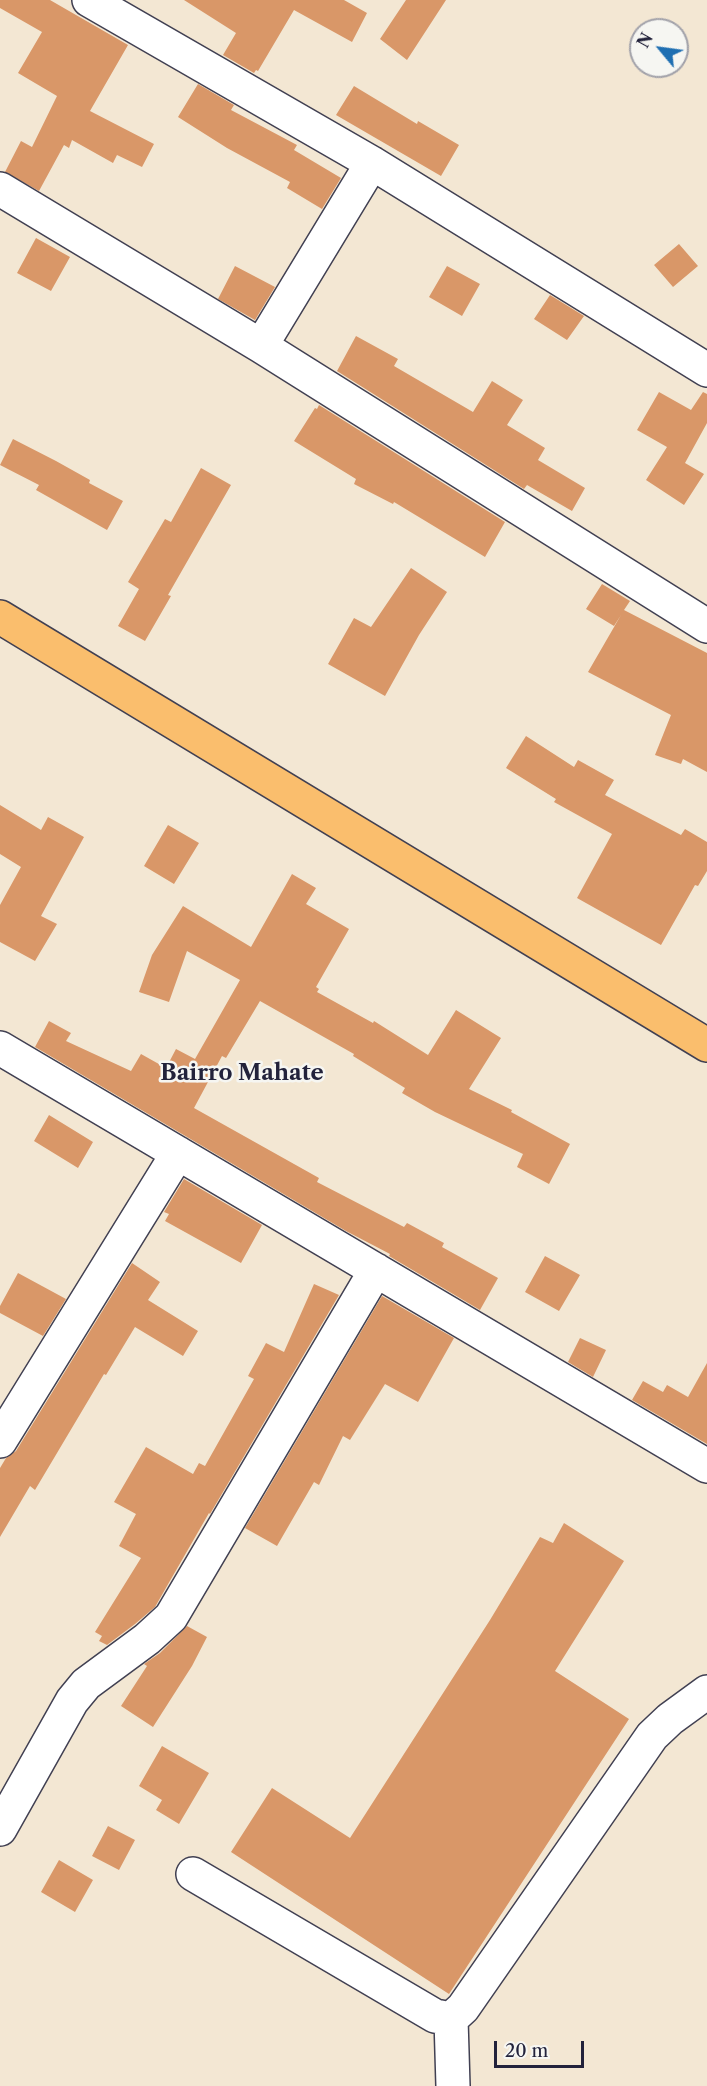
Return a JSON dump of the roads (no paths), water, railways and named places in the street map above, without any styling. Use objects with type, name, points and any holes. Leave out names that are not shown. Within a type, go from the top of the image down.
[{"type":"highway","points":[[0,617],[707,1045]]},
{"type":"street","points":[[89,0],[372,163],[707,370]]},
{"type":"street","points":[[261,346],[372,163]]},
{"type":"street","points":[[0,189],[261,346],[707,626]]},
{"type":"street","points":[[0,1048],[707,1466]]},
{"type":"street","points":[[0,1442],[178,1153]]},
{"type":"street","points":[[0,1829],[72,1701],[86,1684],[147,1639],[171,1617],[376,1270]]},
{"type":"street","points":[[453,2086],[451,2019],[463,2008],[652,1736],[670,1719],[707,1692]]},
{"type":"street","points":[[194,1874],[435,2016],[451,2019]]},
{"type":"district","name":"Bairro Mahate","points":[[242,1074]]}]
